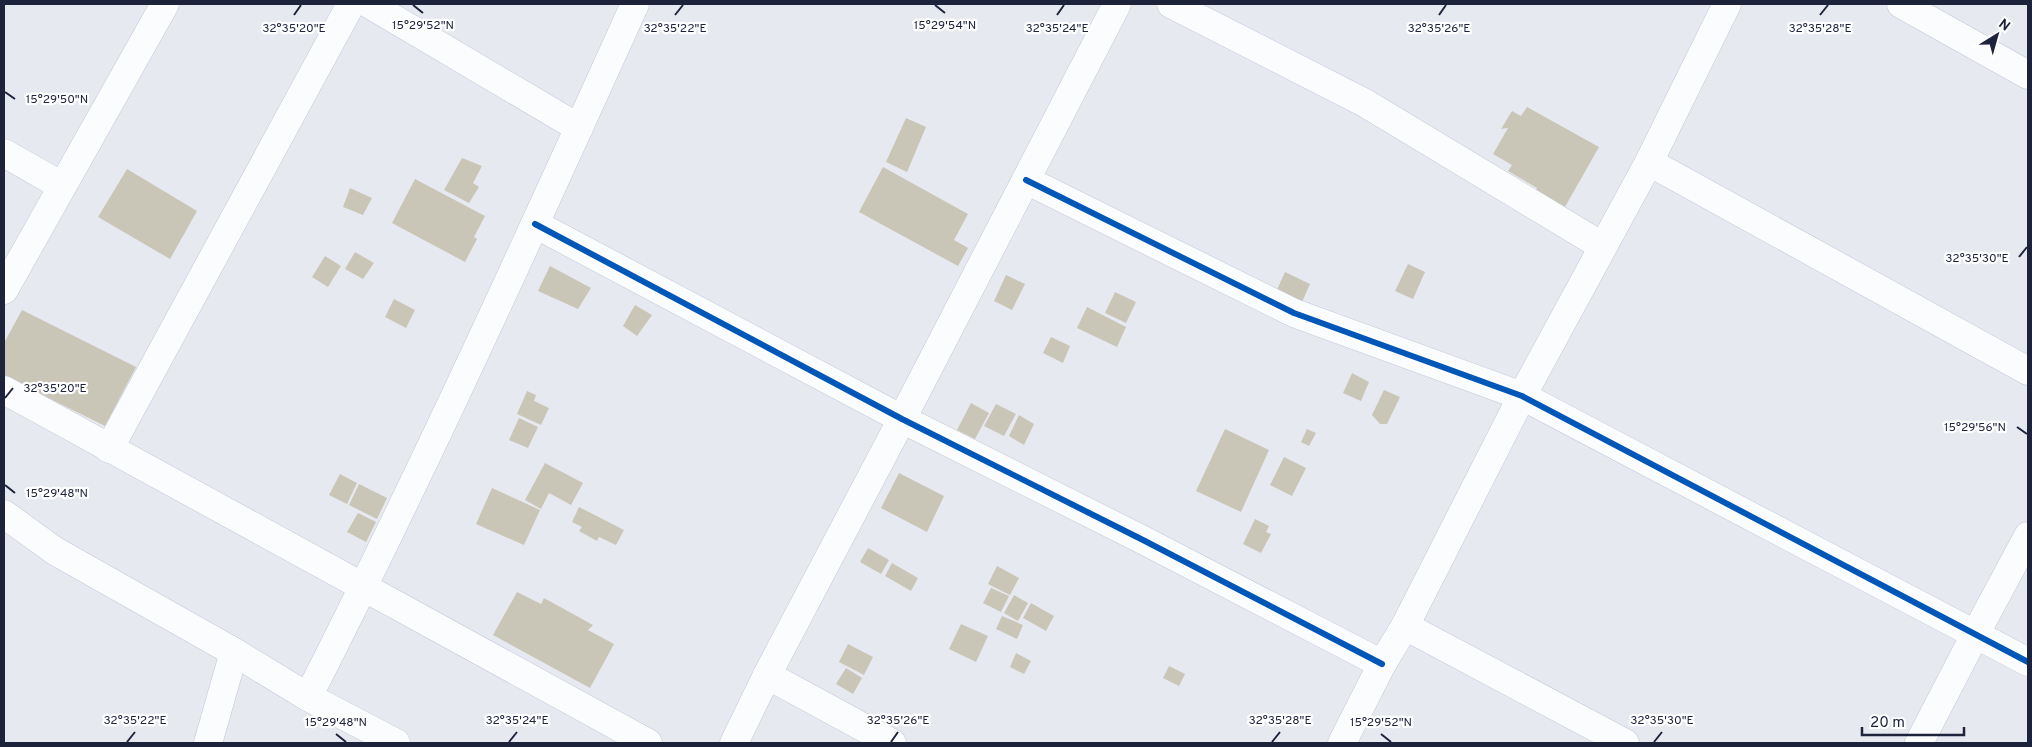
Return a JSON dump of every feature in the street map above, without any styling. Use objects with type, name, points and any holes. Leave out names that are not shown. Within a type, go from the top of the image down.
[{"type":"street","points":[[4,290],[165,4]]},
{"type":"street","points":[[109,449],[351,4]]},
{"type":"street","points":[[369,4],[579,128]]},
{"type":"street","points":[[308,697],[364,586],[535,224],[635,4]]},
{"type":"street","points":[[734,743],[767,675],[1117,4]]},
{"type":"street","points":[[1171,4],[1365,103],[1602,246]]},
{"type":"street","points":[[1342,743],[1382,664],[1406,626],[1522,396],[1649,162],[1727,4]]},
{"type":"street","points":[[1901,4],[2028,75]]},
{"type":"street","points":[[4,153],[62,186]]},
{"type":"street","points":[[1649,162],[2028,371]]},
{"type":"street","points":[[1026,180],[1294,313],[1522,396],[2028,662]]},
{"type":"street","points":[[535,224],[902,419],[1143,540],[1382,664]]},
{"type":"street","points":[[4,390],[648,743]]},
{"type":"street","points":[[4,514],[55,551],[234,652],[308,697],[396,743]]},
{"type":"street","points":[[1919,743],[2028,536]]},
{"type":"street","points":[[1406,626],[1625,743]]},
{"type":"street","points":[[208,743],[234,652]]},
{"type":"street","points":[[767,675],[892,743]]},
{"type":"building","points":[[1527,107],[1599,147],[1561,214],[1531,198],[1537,188],[1508,171],[1512,165],[1493,154],[1508,128],[1501,129],[1512,111],[1521,116]]},
{"type":"building","points":[[906,118],[926,127],[907,172],[886,162]]},
{"type":"building","points":[[462,158],[482,166],[473,183],[479,187],[469,203],[444,190]]},
{"type":"building","points":[[883,167],[968,214],[954,240],[968,248],[958,266],[859,212]]},
{"type":"building","points":[[127,169],[197,211],[170,259],[98,217]]},
{"type":"building","points":[[415,179],[485,216],[474,237],[477,239],[465,262],[392,223]]},
{"type":"building","points":[[350,188],[372,198],[363,215],[343,207]]},
{"type":"building","points":[[355,252],[374,263],[363,279],[345,269]]},
{"type":"building","points":[[325,256],[341,266],[328,287],[312,277]]},
{"type":"building","points":[[1408,264],[1425,272],[1413,299],[1395,291]]},
{"type":"building","points":[[550,266],[591,288],[578,309],[538,291]]},
{"type":"building","points":[[1285,272],[1310,284],[1302,302],[1276,292]]},
{"type":"building","points":[[1006,275],[1025,284],[1012,310],[994,301]]},
{"type":"building","points":[[1115,292],[1136,302],[1126,323],[1105,313]]},
{"type":"building","points":[[394,299],[415,310],[406,328],[385,317]]},
{"type":"building","points":[[635,305],[652,315],[637,336],[623,326]]},
{"type":"building","points":[[1087,307],[1126,327],[1117,347],[1077,328]]},
{"type":"building","points":[[22,310],[136,367],[105,426],[4,376],[4,343]]},
{"type":"building","points":[[1051,337],[1070,346],[1063,363],[1043,353]]},
{"type":"building","points":[[1352,373],[1369,382],[1361,401],[1343,393]]},
{"type":"building","points":[[1384,390],[1400,397],[1387,424],[1380,424],[1372,415]]},
{"type":"building","points":[[527,391],[536,395],[534,401],[549,408],[541,425],[517,414]]},
{"type":"building","points":[[971,403],[989,413],[975,439],[957,430]]},
{"type":"building","points":[[996,404],[1016,414],[1004,436],[984,426]]},
{"type":"building","points":[[1019,415],[1034,424],[1024,445],[1009,436]]},
{"type":"building","points":[[519,418],[538,427],[528,448],[509,440]]},
{"type":"building","points":[[1225,429],[1269,450],[1241,512],[1196,491]]},
{"type":"building","points":[[1307,429],[1316,433],[1309,446],[1301,442]]},
{"type":"building","points":[[1284,457],[1306,468],[1292,496],[1270,485]]},
{"type":"building","points":[[545,463],[583,483],[571,505],[549,493],[541,509],[525,500]]},
{"type":"building","points":[[899,473],[944,496],[927,532],[881,508]]},
{"type":"building","points":[[340,474],[357,483],[347,504],[329,495]]},
{"type":"building","points":[[359,484],[387,498],[377,519],[349,505]]},
{"type":"building","points":[[492,488],[540,510],[524,545],[476,524]]},
{"type":"building","points":[[579,507],[624,530],[616,545],[599,537],[597,541],[579,531],[582,527],[572,522]]},
{"type":"building","points":[[358,513],[376,522],[366,542],[347,532]]},
{"type":"building","points":[[1255,519],[1269,526],[1266,532],[1271,534],[1261,553],[1243,544]]},
{"type":"building","points":[[868,548],[889,560],[881,574],[860,562]]},
{"type":"building","points":[[892,563],[918,578],[911,591],[885,576]]},
{"type":"building","points":[[997,566],[1019,578],[1010,595],[988,584]]},
{"type":"building","points":[[991,588],[1009,596],[1001,612],[983,603]]},
{"type":"building","points":[[517,592],[541,604],[544,598],[593,625],[588,630],[614,644],[590,688],[493,635]]},
{"type":"building","points":[[1014,595],[1028,603],[1018,621],[1004,613]]},
{"type":"building","points":[[1031,603],[1054,616],[1046,631],[1023,618]]},
{"type":"building","points":[[1002,616],[1023,625],[1017,639],[996,629]]},
{"type":"building","points":[[961,624],[988,636],[976,662],[949,649]]},
{"type":"building","points":[[848,644],[873,657],[864,675],[839,662]]},
{"type":"building","points":[[1016,653],[1031,661],[1024,674],[1010,667]]},
{"type":"building","points":[[1169,666],[1185,674],[1179,686],[1163,678]]},
{"type":"building","points":[[846,668],[862,678],[853,694],[836,684]]},
{"type":"cycle path","points":[[1026,180],[1294,313],[1522,396],[2028,662]]},
{"type":"cycle path","points":[[535,224],[902,419],[1143,540],[1382,664]]}]
